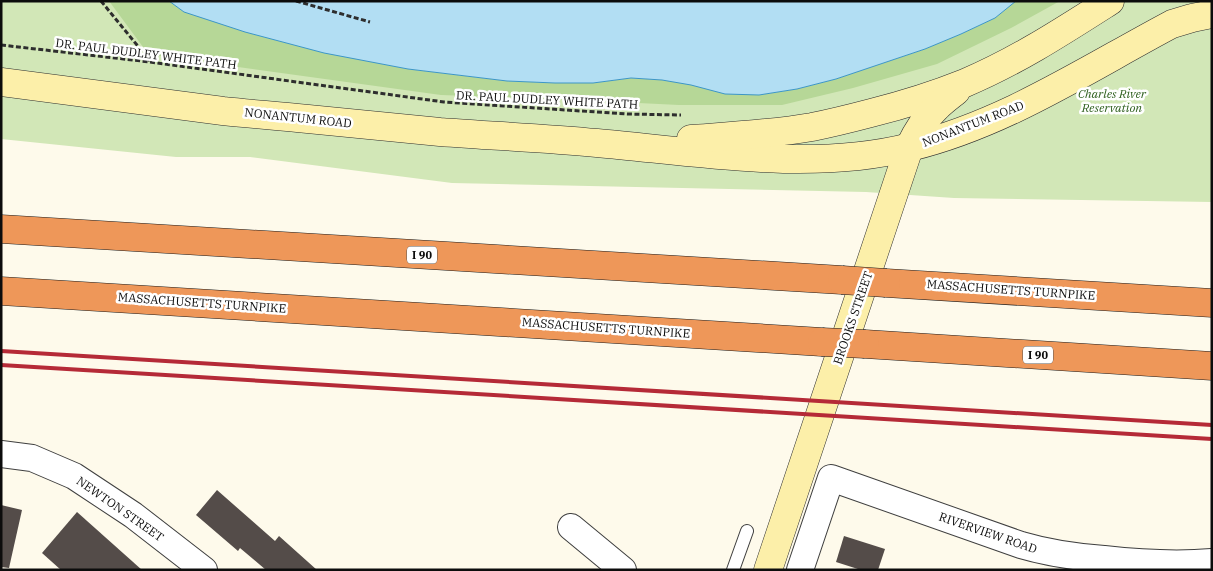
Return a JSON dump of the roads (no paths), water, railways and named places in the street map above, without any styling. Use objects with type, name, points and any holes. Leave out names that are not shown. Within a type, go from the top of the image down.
[{"type":"highway","name":"MASSACHUSETTS TURNPIKE","points":[[1,229],[1212,303]]},
{"type":"highway","name":"MASSACHUSETTS TURNPIKE","points":[[1,291],[1212,366]]},
{"type":"main road","name":"NONANTUM ROAD","points":[[595,143],[771,133],[813,127],[885,109],[964,83],[1008,63],[1044,43],[1110,1]]},
{"type":"main road","name":"NONANTUM ROAD","points":[[1,82],[224,111],[437,131],[741,156],[822,159],[863,156],[909,148],[948,136],[989,120],[1064,85],[1172,24],[1212,14]]},
{"type":"main road","name":"BROOKS STREET","points":[[768,570],[909,148],[916,134],[937,107],[964,83]]},
{"type":"street","name":"NEWTON STREET","points":[[1,454],[32,458],[74,476],[133,515],[204,570]]},
{"type":"street","name":"RIVERVIEW ROAD","points":[[800,570],[831,478],[1043,552],[1168,567],[1212,562]]},
{"type":"street","points":[[571,527],[623,570]]},
{"type":"lane","points":[[732,570],[747,531]]},
{"type":"water","points":[[169,1],[1016,1],[995,18],[925,49],[836,79],[797,89],[759,95],[725,94],[662,80],[631,78],[593,83],[507,81],[408,69],[324,53],[245,32],[184,12]]},
{"type":"railway","points":[[1,351],[1212,425]]},
{"type":"railway","points":[[1,365],[1212,439]]},
{"type":"park label","name":"Charles River Reservation","points":[[1112,101]]}]
